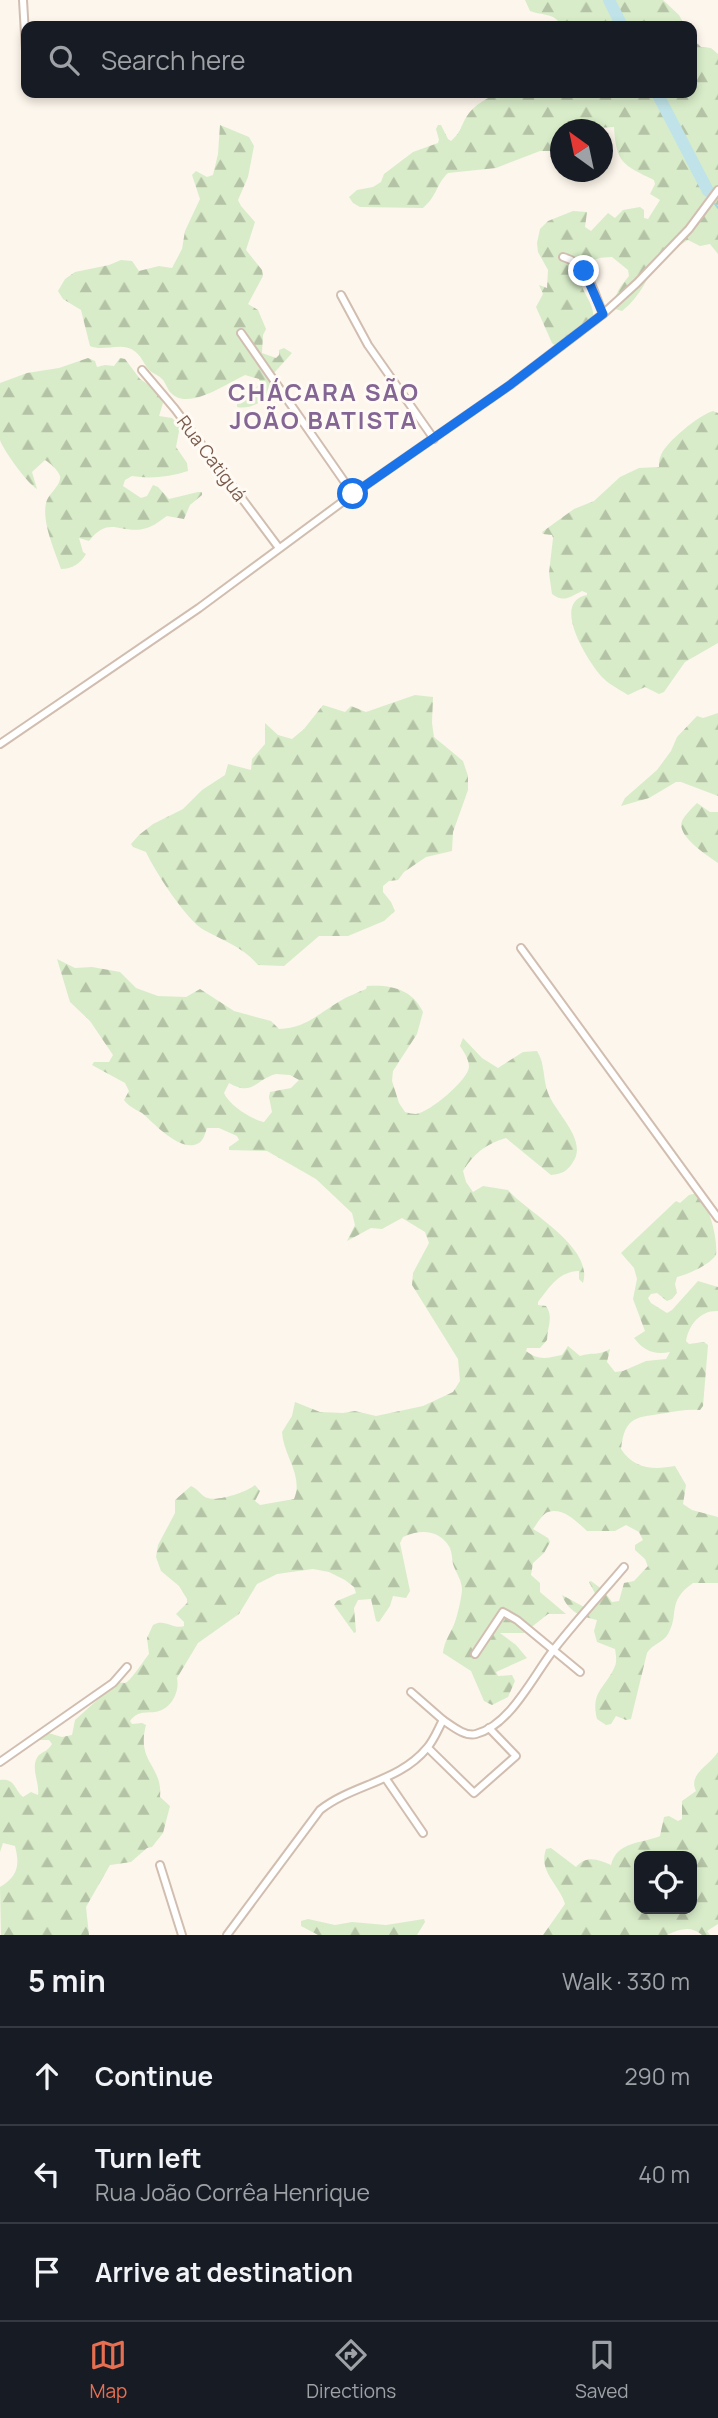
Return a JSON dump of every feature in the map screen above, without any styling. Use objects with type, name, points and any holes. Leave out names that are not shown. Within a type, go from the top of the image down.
[{"type":"street","points":[[23,0],[24,21]]},
{"type":"street","points":[[0,744],[189,614],[353,494],[510,385],[603,314],[638,283],[689,229],[718,190]]},
{"type":"street","points":[[563,257],[576,261],[584,271],[603,314]]},
{"type":"street","points":[[341,295],[368,345],[434,439]]},
{"type":"street","points":[[241,333],[353,494]]},
{"type":"street","name":"Rua Catiguá","points":[[142,370],[175,409],[279,548]]},
{"type":"street","points":[[521,948],[718,1219]]},
{"type":"street","points":[[411,1692],[443,1720],[462,1732],[474,1735],[489,1728],[500,1720],[524,1692],[554,1649],[624,1567]]},
{"type":"street","points":[[475,1654],[503,1612],[517,1620],[580,1672]]},
{"type":"street","points":[[0,1762],[113,1684],[127,1667]]},
{"type":"street","points":[[227,1935],[320,1810],[341,1797],[386,1779],[406,1766],[428,1748],[443,1720]]},
{"type":"street","points":[[428,1748],[474,1793],[516,1756],[489,1728]]},
{"type":"street","points":[[386,1779],[423,1833]]},
{"type":"street","points":[[160,1865],[182,1935]]},
{"type":"green space","points":[[525,0],[663,0],[682,21],[557,21],[552,16],[530,11]]},
{"type":"green space","points":[[697,43],[701,47],[711,48],[718,54],[718,254],[710,244],[700,246],[688,240],[680,245],[669,244],[667,251],[658,254],[639,293],[622,311],[615,309],[615,299],[629,276],[628,270],[612,257],[593,261],[587,265],[580,279],[593,312],[592,325],[563,351],[552,343],[536,307],[543,294],[539,285],[547,288],[548,270],[538,252],[540,229],[548,221],[573,211],[587,212],[585,227],[591,231],[608,213],[615,218],[623,210],[640,207],[644,210],[644,218],[648,219],[660,200],[650,194],[654,180],[628,166],[619,156],[613,119],[550,119],[550,151],[540,151],[496,168],[448,173],[423,208],[360,207],[349,197],[357,190],[373,187],[381,182],[384,174],[413,152],[438,143],[438,125],[441,125],[451,141],[473,109],[488,98],[697,98]]},
{"type":"green space","points":[[220,125],[249,137],[254,146],[248,177],[238,200],[255,222],[246,250],[262,270],[263,276],[248,304],[258,310],[266,329],[262,353],[276,358],[279,350],[284,348],[292,353],[274,373],[285,395],[273,396],[244,408],[237,407],[237,403],[256,388],[259,379],[245,375],[197,398],[178,398],[133,350],[90,346],[81,310],[63,299],[58,291],[65,279],[75,272],[121,260],[132,261],[139,271],[159,266],[172,268],[182,249],[185,231],[200,199],[192,175],[196,171],[207,177],[213,175]]},
{"type":"green space","points":[[88,358],[95,361],[97,367],[114,366],[120,358],[125,359],[140,379],[157,390],[163,403],[159,416],[172,418],[180,426],[176,447],[187,463],[188,471],[160,477],[132,476],[125,480],[123,486],[141,498],[147,496],[153,485],[169,499],[198,492],[202,492],[202,495],[190,505],[184,519],[167,516],[147,528],[130,530],[110,527],[96,533],[89,541],[79,538],[86,554],[76,565],[61,569],[45,516],[47,500],[58,485],[60,476],[45,460],[32,472],[37,489],[22,474],[6,451],[0,440],[0,383],[27,373],[59,368]]},
{"type":"green space","points":[[713,411],[718,413],[718,643],[685,662],[664,692],[659,694],[645,687],[628,695],[601,676],[575,632],[572,608],[576,600],[587,593],[582,591],[563,599],[552,594],[549,573],[553,538],[552,535],[542,532],[574,509],[594,501],[620,477],[639,468],[659,467],[660,457],[669,443],[692,423]]},
{"type":"green space","points":[[415,695],[433,697],[434,737],[463,761],[468,776],[468,790],[453,832],[452,851],[426,857],[404,872],[398,880],[389,881],[383,886],[383,892],[395,911],[384,921],[348,936],[319,936],[284,966],[258,965],[240,949],[197,925],[172,894],[146,852],[131,844],[153,824],[183,809],[202,790],[225,775],[228,764],[251,770],[252,759],[265,744],[265,723],[278,735],[292,739],[304,729],[323,705],[345,712],[351,706],[366,712]]},
{"type":"green space","points":[[718,713],[718,796],[676,782],[649,798],[621,806],[625,798],[657,770],[671,751],[677,737],[697,716],[703,718]]},
{"type":"green space","points":[[697,803],[710,812],[718,812],[718,863],[694,845],[681,827],[683,819]]},
{"type":"green space","points":[[57,959],[75,968],[92,967],[120,972],[136,988],[158,996],[186,997],[200,989],[234,1011],[271,1021],[279,1029],[311,1020],[367,986],[385,986],[401,990],[414,998],[423,1012],[417,1034],[393,1071],[392,1081],[405,1112],[414,1114],[439,1102],[467,1073],[468,1061],[460,1046],[463,1038],[482,1058],[498,1068],[523,1052],[537,1051],[548,1093],[577,1145],[573,1162],[564,1172],[551,1175],[506,1138],[481,1150],[463,1171],[473,1192],[483,1186],[508,1190],[557,1232],[579,1257],[584,1270],[583,1283],[579,1279],[579,1271],[566,1274],[555,1281],[538,1302],[538,1305],[546,1306],[550,1318],[547,1340],[540,1348],[527,1348],[526,1351],[535,1356],[547,1358],[562,1355],[568,1346],[580,1356],[610,1349],[607,1362],[615,1372],[646,1361],[666,1359],[670,1352],[650,1351],[634,1338],[645,1331],[633,1299],[637,1279],[634,1268],[621,1253],[676,1201],[680,1203],[689,1195],[697,1193],[712,1222],[716,1255],[698,1269],[677,1277],[677,1293],[672,1299],[667,1301],[657,1293],[648,1298],[667,1313],[698,1281],[718,1287],[718,1311],[706,1313],[697,1319],[686,1341],[689,1344],[704,1342],[708,1345],[703,1406],[700,1410],[679,1411],[634,1420],[626,1429],[621,1449],[638,1464],[659,1468],[675,1466],[686,1485],[683,1504],[692,1510],[718,1517],[718,1583],[693,1583],[679,1596],[668,1634],[647,1653],[631,1719],[616,1716],[611,1724],[606,1725],[597,1719],[595,1710],[597,1696],[615,1666],[615,1649],[597,1642],[594,1631],[597,1620],[576,1612],[568,1606],[562,1595],[584,1607],[592,1608],[599,1601],[589,1582],[591,1581],[603,1590],[612,1602],[619,1601],[624,1583],[634,1581],[648,1566],[635,1550],[635,1545],[643,1540],[639,1532],[626,1525],[615,1531],[587,1531],[569,1516],[554,1511],[546,1513],[540,1519],[533,1529],[550,1542],[544,1553],[533,1563],[531,1575],[540,1583],[540,1592],[566,1614],[548,1614],[524,1633],[500,1633],[527,1658],[496,1672],[498,1676],[512,1675],[515,1681],[508,1697],[492,1705],[484,1701],[471,1671],[443,1653],[456,1618],[462,1590],[450,1548],[441,1537],[423,1532],[403,1537],[400,1543],[410,1591],[406,1598],[393,1596],[379,1622],[376,1621],[371,1599],[358,1600],[354,1608],[354,1633],[334,1605],[356,1593],[354,1587],[345,1580],[329,1572],[313,1569],[277,1574],[257,1584],[239,1614],[198,1643],[177,1678],[176,1694],[166,1708],[138,1714],[130,1721],[132,1724],[146,1725],[144,1748],[158,1778],[160,1797],[170,1806],[163,1833],[152,1847],[131,1862],[110,1865],[86,1907],[89,1935],[1,1935],[0,1887],[11,1879],[16,1870],[17,1859],[15,1846],[3,1843],[0,1852],[0,1780],[11,1782],[23,1797],[31,1792],[38,1795],[36,1759],[52,1744],[49,1740],[37,1738],[45,1732],[62,1737],[72,1735],[75,1720],[105,1693],[113,1682],[127,1682],[149,1654],[147,1638],[153,1625],[161,1623],[184,1626],[184,1622],[176,1614],[187,1603],[187,1599],[179,1586],[161,1571],[156,1557],[158,1545],[175,1513],[175,1500],[191,1486],[205,1497],[216,1499],[255,1485],[260,1491],[255,1501],[260,1505],[294,1499],[295,1474],[282,1432],[292,1416],[295,1402],[320,1412],[355,1411],[376,1416],[423,1406],[453,1392],[460,1381],[458,1359],[412,1285],[413,1273],[429,1243],[425,1232],[402,1218],[382,1229],[371,1228],[347,1241],[355,1225],[352,1213],[316,1179],[267,1151],[229,1150],[229,1147],[239,1140],[237,1136],[219,1128],[207,1128],[201,1142],[192,1145],[168,1136],[124,1100],[129,1091],[125,1083],[92,1065],[94,1062],[109,1062],[113,1055],[90,1021],[70,1002]],"holes":[[[290,1075],[299,1080],[291,1088],[270,1092],[272,1112],[264,1122],[241,1111],[224,1093],[229,1083],[249,1088],[269,1076]]]},
{"type":"green space","points":[[718,1752],[718,1924],[707,1931],[710,1935],[685,1929],[667,1935],[543,1935],[565,1904],[547,1871],[544,1857],[546,1849],[551,1848],[576,1867],[592,1859],[611,1865],[614,1857],[624,1847],[660,1836],[664,1817],[669,1816],[678,1821],[682,1819],[682,1801],[696,1791],[695,1780]]},
{"type":"green space","points":[[308,1919],[335,1925],[352,1922],[386,1925],[424,1919],[425,1922],[417,1935],[318,1935],[301,1926],[301,1921]]},
{"type":"waterway","points":[[609,0],[620,21]]},
{"type":"waterway","points":[[660,98],[708,191]]},
{"type":"waterway","points":[[715,204],[718,208]]},
{"type":"district","name":"CHÁCARA SÃO JOÃO BATISTA","points":[[324,405]]},
{"type":"route","points":[[353,494],[510,385],[603,314],[584,271]]}]
